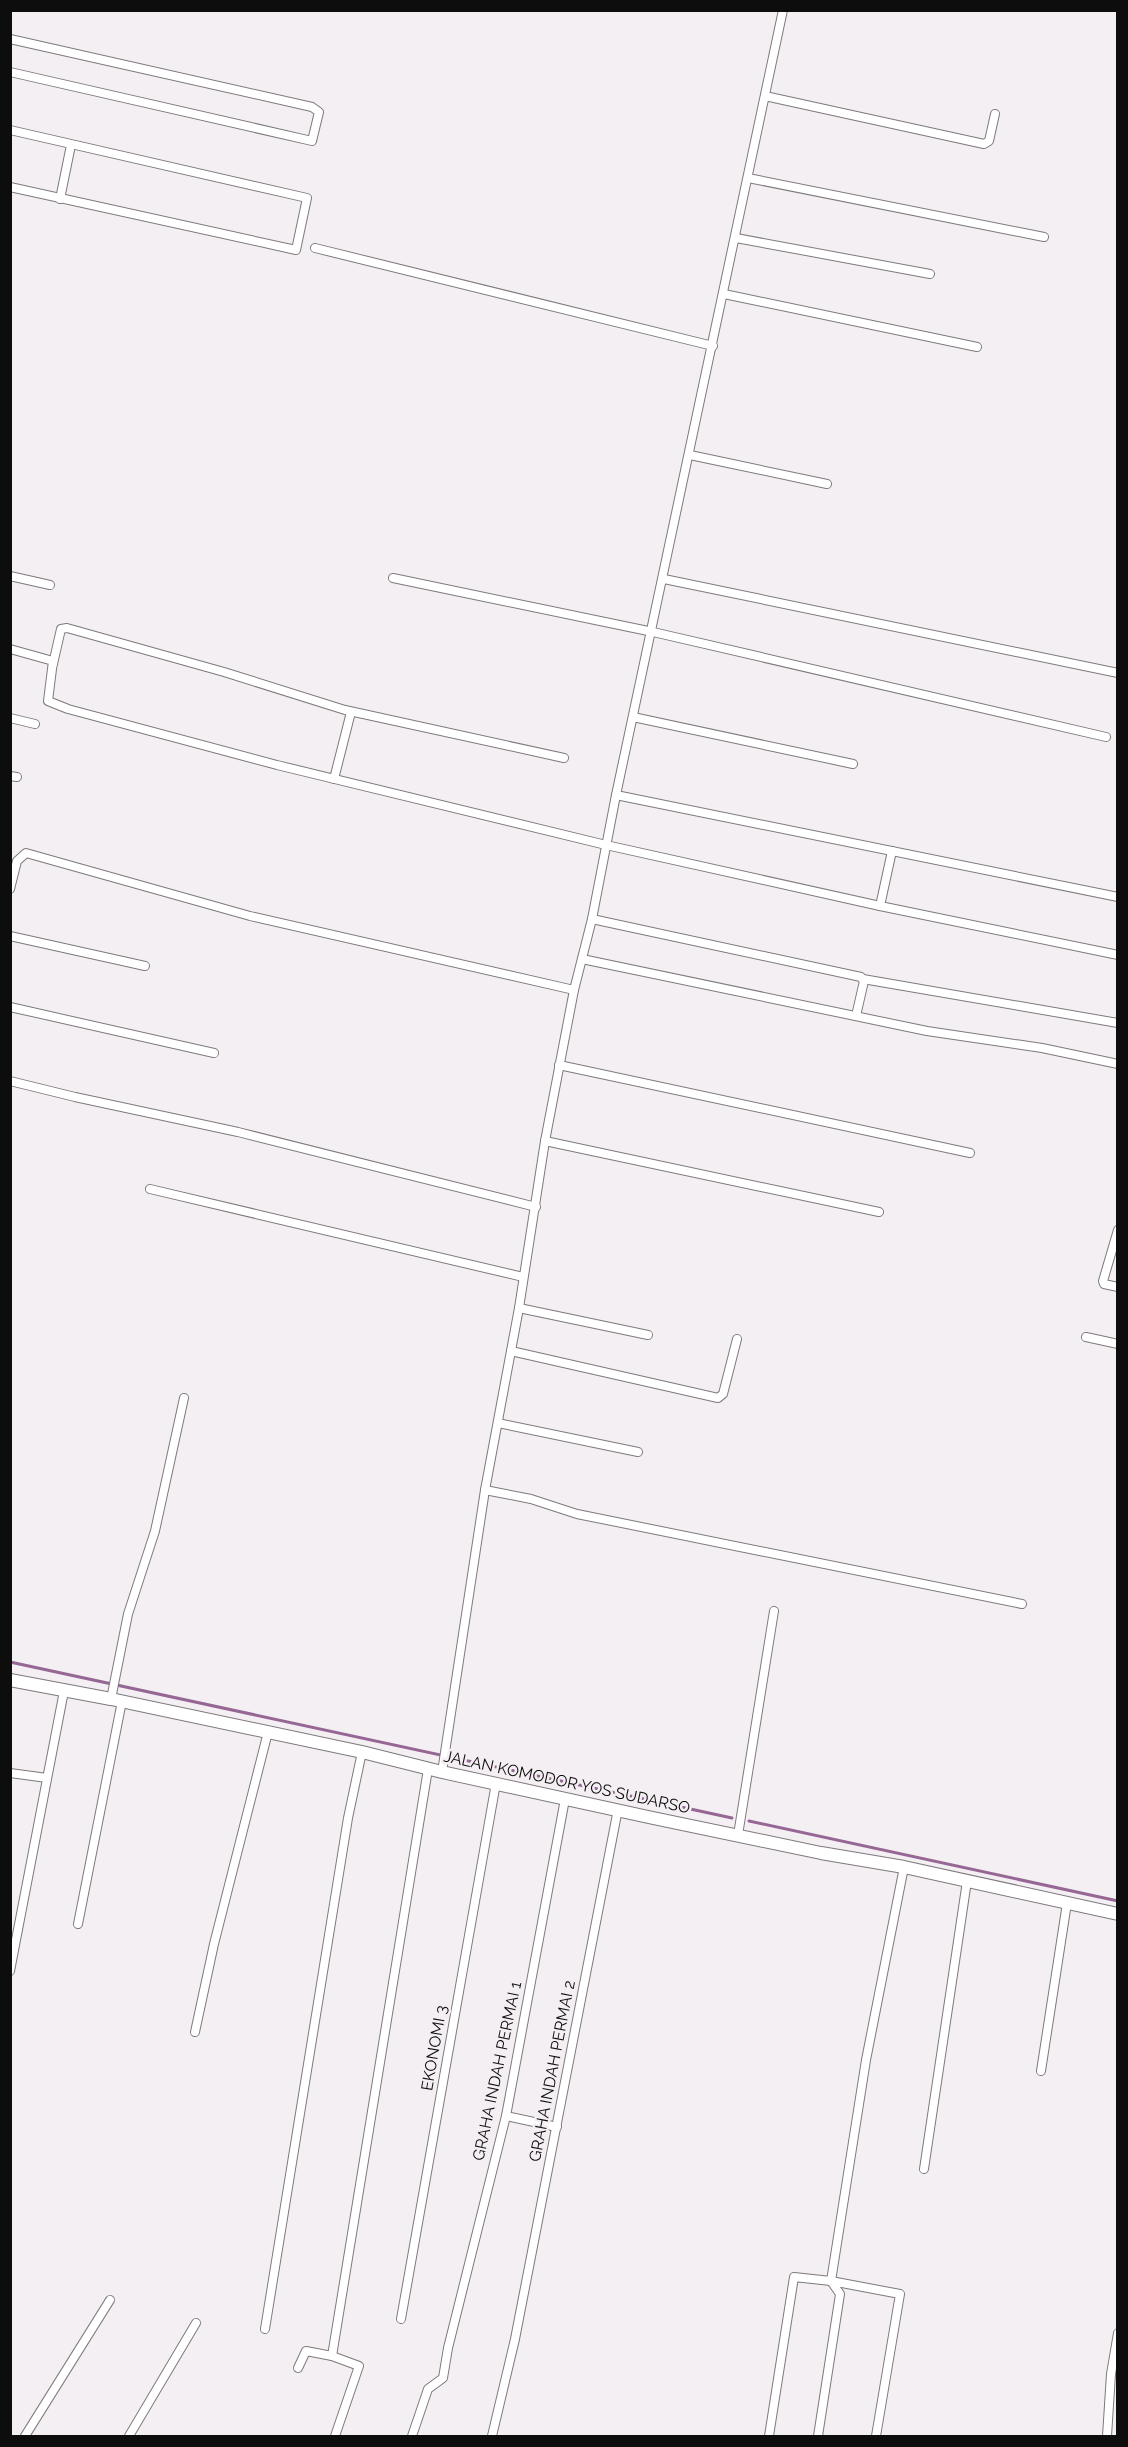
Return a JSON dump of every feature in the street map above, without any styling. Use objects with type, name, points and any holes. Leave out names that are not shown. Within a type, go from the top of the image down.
[{"type":"street","points":[[443,1767],[485,1490],[519,1308],[559,1065],[653,632],[783,10]]},
{"type":"street","points":[[10,39],[312,107],[319,112],[312,141],[10,72]]},
{"type":"street","points":[[765,96],[984,144],[989,141],[995,114]]},
{"type":"street","points":[[10,130],[307,198],[296,249],[10,187]]},
{"type":"street","points":[[60,199],[71,145]]},
{"type":"street","points":[[748,178],[1044,237]]},
{"type":"street","points":[[736,238],[930,274]]},
{"type":"street","points":[[315,248],[713,345]]},
{"type":"street","points":[[724,294],[977,347]]},
{"type":"street","points":[[690,455],[827,484]]},
{"type":"street","points":[[10,576],[50,585]]},
{"type":"street","points":[[393,578],[653,632],[1106,737]]},
{"type":"street","points":[[664,579],[1118,674]]},
{"type":"street","points":[[564,758],[351,712],[224,672],[67,628],[61,629],[53,664],[48,698],[53,704],[334,779],[606,845],[880,906],[1118,955]]},
{"type":"street","points":[[10,649],[51,659],[53,664]]},
{"type":"street","points":[[334,779],[351,712]]},
{"type":"street","points":[[633,717],[853,764]]},
{"type":"street","points":[[10,718],[35,724]]},
{"type":"street","points":[[616,795],[1118,897]]},
{"type":"street","points":[[880,906],[892,851]]},
{"type":"street","points":[[10,889],[17,861],[26,853],[250,916],[574,990]]},
{"type":"street","points":[[592,919],[856,975],[863,979],[1118,1023]]},
{"type":"street","points":[[10,936],[145,966]]},
{"type":"street","points":[[582,959],[927,1030],[1042,1048],[1118,1064]]},
{"type":"street","points":[[856,1016],[863,979]]},
{"type":"street","points":[[10,1007],[214,1053]]},
{"type":"street","points":[[559,1065],[970,1153]]},
{"type":"street","points":[[10,1081],[238,1132],[536,1207]]},
{"type":"street","points":[[545,1141],[879,1212]]},
{"type":"street","points":[[150,1189],[523,1277]]},
{"type":"street","points":[[1118,1230],[1103,1281],[1105,1284],[1118,1287]]},
{"type":"street","points":[[519,1308],[648,1335]]},
{"type":"street","points":[[1086,1337],[1118,1344]]},
{"type":"street","points":[[511,1351],[718,1398],[723,1394],[737,1339]]},
{"type":"street","points":[[78,1924],[128,1614],[155,1530],[184,1398]]},
{"type":"street","points":[[498,1423],[638,1452]]},
{"type":"street","points":[[485,1490],[531,1499],[577,1514],[1022,1604]]},
{"type":"street","points":[[738,1834],[774,1611]]},
{"type":"street","name":"JALAN KOMODOR YOS SUDARSO","points":[[10,1680],[64,1691],[116,1696],[428,1768],[443,1767],[496,1783],[565,1799],[821,1853],[904,1867],[1118,1914]]},
{"type":"street","points":[[10,1971],[64,1691]]},
{"type":"street","points":[[195,2032],[214,1944],[268,1732]]},
{"type":"street","points":[[265,2328],[348,1818],[362,1752]]},
{"type":"street","points":[[332,2356],[428,1768]]},
{"type":"street","points":[[10,1773],[47,1778]]},
{"type":"street","name":"EKONOMI 3","points":[[401,2319],[496,1783]]},
{"type":"street","name":"GRAHA INDAH PERMAI 1","points":[[412,2436],[428,2389],[443,2378],[448,2348],[506,2116],[565,1799]]},
{"type":"street","name":"GRAHA INDAH PERMAI 2","points":[[492,2436],[557,2127],[618,1809]]},
{"type":"street","points":[[818,2436],[840,2294],[831,2281],[844,2211],[866,2060],[904,1867]]},
{"type":"street","points":[[924,2169],[968,1881]]},
{"type":"street","points":[[1041,2070],[1067,1903]]},
{"type":"street","points":[[506,2116],[557,2127]]},
{"type":"street","points":[[769,2436],[794,2277],[831,2281],[900,2294],[876,2436]]},
{"type":"street","points":[[25,2436],[110,2300]]},
{"type":"street","points":[[129,2436],[196,2323]]},
{"type":"street","points":[[1107,2436],[1111,2374],[1118,2334]]},
{"type":"street","points":[[298,2368],[306,2351],[332,2356],[359,2366],[335,2436]]},
{"type":"waterway","points":[[10,1662],[732,1818]]},
{"type":"waterway","points":[[749,1821],[1118,1901]]}]
